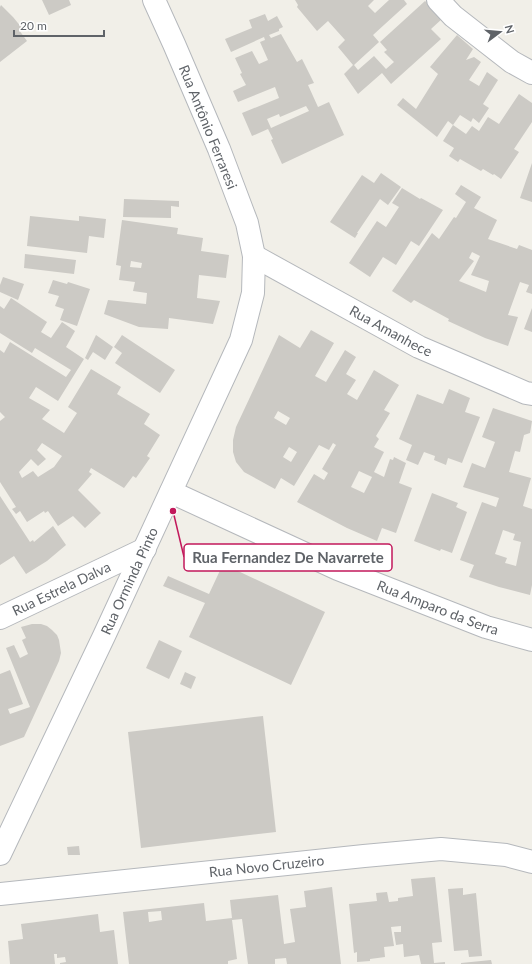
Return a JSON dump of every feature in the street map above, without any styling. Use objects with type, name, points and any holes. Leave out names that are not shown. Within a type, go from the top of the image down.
[{"type":"street","name":"Rua Antônio Ferraresi","points":[[154,0],[227,171],[247,223],[254,256]]},
{"type":"street","points":[[438,0],[453,16],[512,62],[532,73]]},
{"type":"street","name":"Rua Amanhece","points":[[254,256],[419,347],[526,393],[532,394]]},
{"type":"street","name":"Rua Orminda Pinto","points":[[0,854],[104,636],[241,340],[252,293],[254,256]]},
{"type":"street","name":"Rua Amparo da Serra","points":[[171,492],[338,569],[486,627],[532,640]]},
{"type":"street","name":"Rua Estrela Dalva","points":[[0,618],[144,549]]},
{"type":"street","name":"Rua Novo Cruzeiro","points":[[0,894],[442,849],[506,856],[532,862]]},
{"type":"building","points":[[42,0],[69,0],[71,5],[49,15]]},
{"type":"building","points":[[295,0],[374,0],[368,6],[375,13],[389,0],[404,0],[407,4],[373,35],[379,42],[354,65],[358,70],[374,56],[386,69],[394,62],[384,52],[387,50],[380,42],[425,1],[443,18],[431,29],[441,39],[391,84],[382,73],[358,94],[344,74],[353,65],[338,47],[345,40],[328,21],[317,31],[297,7],[298,5]]},
{"type":"building","points":[[1,5],[22,28],[19,30],[27,41],[0,62],[0,7]]},
{"type":"building","points":[[265,14],[268,21],[277,16],[283,27],[279,29],[279,31],[269,35],[271,38],[281,34],[297,62],[302,59],[314,83],[308,85],[318,107],[329,102],[344,135],[282,164],[271,140],[273,139],[268,129],[252,136],[242,113],[279,98],[275,87],[238,102],[233,91],[246,85],[240,74],[242,73],[235,58],[252,51],[259,64],[268,60],[260,42],[265,40],[264,37],[231,52],[225,39],[252,28],[249,20]],"holes":[[[306,106],[309,111],[271,128],[267,119],[279,114],[280,117]]]},
{"type":"building","points":[[457,35],[473,49],[466,60],[474,57],[481,62],[469,80],[479,86],[487,72],[498,80],[483,104],[489,108],[479,123],[473,118],[471,122],[460,115],[453,125],[448,121],[437,137],[397,105],[403,98],[416,109],[438,74],[430,67]]},
{"type":"building","points":[[519,94],[532,103],[532,122],[514,149],[519,152],[501,179],[483,169],[481,171],[460,159],[458,162],[449,156],[454,148],[443,141],[453,125],[466,134],[472,126],[479,131],[488,117],[499,124]]},
{"type":"building","points":[[532,163],[532,202],[520,198]]},
{"type":"building","points":[[381,173],[401,187],[388,205],[380,199],[355,238],[330,222],[362,175],[374,183]]},
{"type":"building","points":[[461,185],[481,197],[474,208],[497,220],[488,239],[517,249],[519,245],[532,250],[532,294],[526,292],[529,285],[520,282],[508,315],[518,317],[508,346],[485,338],[448,321],[449,319],[414,300],[411,303],[392,291],[432,233],[439,239],[454,217],[456,218],[466,202],[455,194]],"holes":[[[472,252],[480,256],[471,275],[489,281],[486,292],[459,281],[474,261],[469,258]]]},
{"type":"building","points":[[402,188],[443,210],[419,246],[411,241],[396,265],[383,257],[370,277],[349,263],[377,221],[386,227],[399,207],[392,203]]},
{"type":"building","points":[[124,199],[179,201],[179,207],[171,206],[171,218],[123,217]]},
{"type":"building","points":[[30,216],[79,221],[79,216],[106,219],[104,238],[89,236],[87,253],[27,246]]},
{"type":"building","points":[[122,220],[178,228],[177,234],[203,238],[201,251],[229,255],[226,278],[199,275],[197,298],[220,301],[213,324],[169,318],[168,329],[139,327],[104,314],[108,300],[146,304],[147,293],[133,291],[135,282],[119,280],[121,266],[116,265]],"holes":[[[131,261],[142,263],[141,268],[130,267]]]},
{"type":"building","points":[[25,254],[76,260],[74,274],[24,268]]},
{"type":"building","points":[[3,277],[24,284],[18,300],[0,292],[0,285]]},
{"type":"building","points":[[53,280],[67,284],[68,282],[90,289],[77,326],[60,320],[64,309],[55,306],[59,296],[48,293]]},
{"type":"building","points":[[11,298],[47,322],[41,332],[51,338],[62,322],[75,331],[66,347],[84,359],[58,401],[36,387],[29,398],[50,410],[42,419],[64,433],[77,413],[68,407],[91,369],[121,387],[117,394],[150,414],[144,424],[160,435],[147,456],[150,458],[136,478],[133,476],[124,488],[91,468],[89,472],[92,474],[78,490],[101,513],[85,528],[73,516],[58,526],[48,511],[45,513],[44,511],[27,522],[20,511],[16,514],[12,509],[16,507],[0,482],[0,421],[5,417],[0,412],[0,350],[4,353],[10,342],[66,377],[71,370],[35,348],[32,353],[0,333],[0,306],[4,309]],"holes":[[[42,443],[62,456],[54,467],[38,477],[33,471],[22,478],[19,472],[31,459],[38,466],[46,459],[37,450]]]},
{"type":"building","points":[[532,308],[532,332],[524,329]]},
{"type":"building","points":[[311,330],[334,343],[315,376],[326,382],[345,350],[356,357],[346,374],[356,380],[347,394],[357,400],[374,370],[399,385],[384,410],[390,413],[376,436],[379,439],[374,447],[384,452],[374,472],[384,477],[390,459],[393,460],[394,457],[406,463],[399,483],[412,488],[396,533],[382,528],[377,541],[347,528],[297,502],[314,474],[324,480],[328,473],[322,469],[336,445],[333,443],[329,450],[319,445],[294,486],[281,478],[275,489],[244,472],[236,462],[233,452],[233,440],[236,427],[279,335],[300,348]],"holes":[[[278,411],[290,418],[286,425],[274,418]],[[289,447],[297,452],[291,462],[283,457]],[[359,471],[372,477],[364,493],[351,487]]]},
{"type":"building","points":[[96,335],[113,347],[105,360],[93,352],[88,360],[85,358]]},
{"type":"building","points":[[122,335],[175,370],[160,393],[115,363],[122,353],[114,347]]},
{"type":"building","points":[[449,389],[470,398],[465,412],[480,417],[462,463],[448,458],[446,465],[434,460],[435,456],[424,452],[418,465],[406,460],[412,445],[399,439],[417,394],[443,404]]},
{"type":"building","points":[[493,408],[532,421],[530,433],[524,435],[520,452],[515,451],[509,472],[531,478],[523,506],[532,509],[532,585],[530,595],[469,577],[474,565],[460,560],[482,502],[496,507],[499,498],[463,487],[472,463],[485,468],[495,442],[482,437]],"holes":[[[503,530],[515,534],[513,540],[521,542],[516,566],[505,563],[507,558],[495,554]]]},
{"type":"building","points":[[432,493],[458,503],[456,507],[467,512],[452,553],[441,549],[440,551],[414,541]]},
{"type":"building","points":[[0,496],[30,542],[33,540],[34,542],[53,526],[66,545],[47,561],[26,574],[14,556],[0,565]]},
{"type":"building","points":[[223,564],[325,612],[291,685],[189,637],[205,603],[163,586],[168,576],[209,594]]},
{"type":"building","points":[[32,624],[47,626],[57,635],[61,653],[59,661],[24,737],[0,746],[0,674],[10,670],[23,704],[8,709],[10,714],[30,707],[6,648],[14,645],[20,658],[28,654],[22,640],[26,638],[21,627]]},
{"type":"building","points":[[159,640],[182,651],[169,679],[146,668]]},
{"type":"building","points":[[185,672],[196,677],[191,689],[180,684]]},
{"type":"building","points":[[263,716],[276,832],[141,848],[128,732]]},
{"type":"building","points":[[79,846],[80,855],[68,855],[67,847]]},
{"type":"building","points":[[435,877],[442,942],[432,943],[434,963],[445,962],[445,964],[421,964],[419,955],[404,957],[403,944],[396,945],[394,932],[401,932],[401,926],[391,927],[394,946],[384,947],[385,957],[370,959],[370,961],[357,962],[357,952],[354,953],[349,904],[377,901],[376,893],[387,892],[389,902],[398,901],[398,898],[413,896],[411,879]]},
{"type":"building","points":[[332,887],[341,964],[287,964],[286,958],[275,959],[275,964],[248,964],[242,919],[232,920],[237,959],[228,961],[228,964],[129,964],[123,912],[204,903],[206,921],[232,918],[230,900],[278,895],[284,944],[295,942],[290,909],[306,907],[304,891]],"holes":[[[161,911],[162,920],[149,922],[148,912]]]},
{"type":"building","points":[[463,888],[463,895],[476,893],[482,956],[469,957],[468,950],[454,951],[448,889]]},
{"type":"building","points":[[98,914],[100,932],[114,930],[118,964],[60,964],[66,962],[65,957],[57,958],[57,954],[54,954],[55,964],[10,964],[8,941],[23,939],[21,924]]},
{"type":"building","points":[[491,960],[492,964],[461,964],[461,963]]},
{"type":"place","name":"Rua Fernandez De Navarrete","points":[[173,511]]}]
